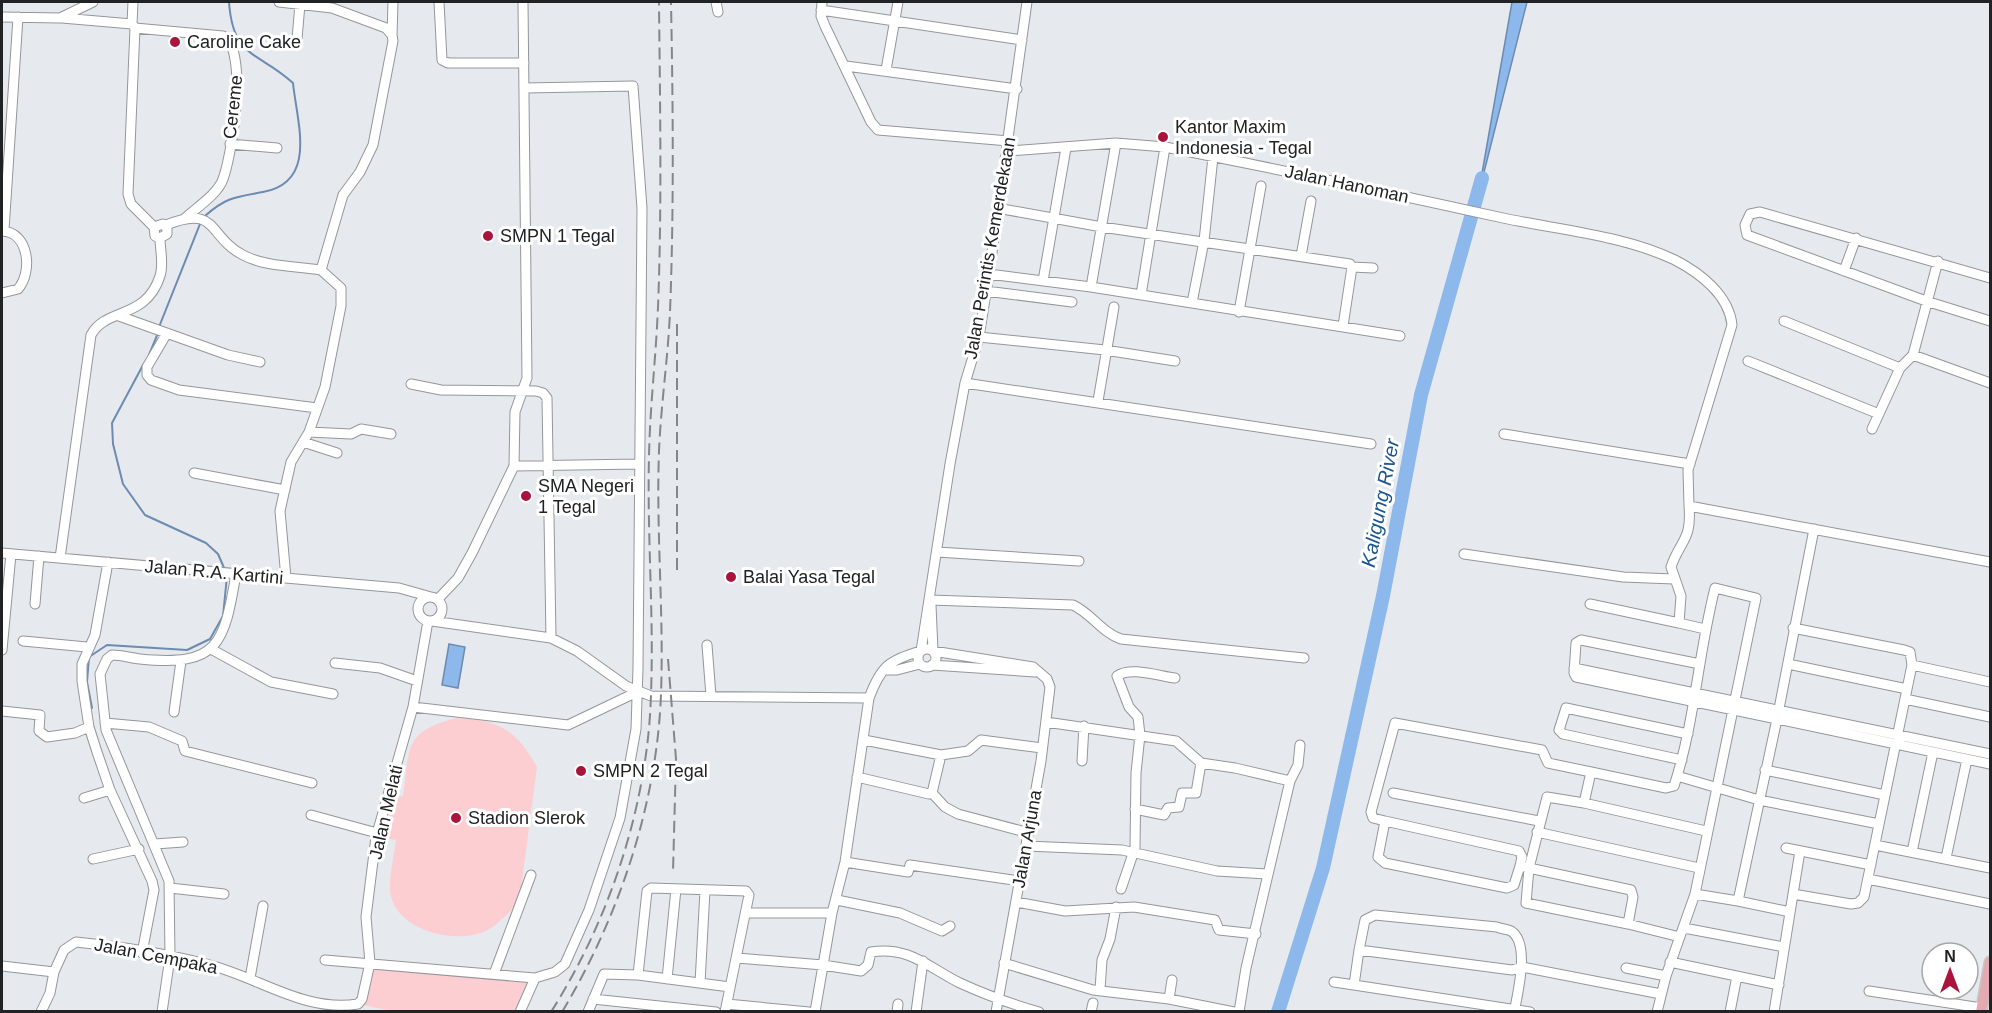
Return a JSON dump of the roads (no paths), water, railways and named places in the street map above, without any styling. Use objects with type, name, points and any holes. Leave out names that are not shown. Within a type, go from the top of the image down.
[{"type":"main road","points":[[1982,1010],[1988,991],[1990,962]]},
{"type":"street","points":[[60,18],[93,2]]},
{"type":"street","points":[[133,2],[128,194],[131,204],[154,227]]},
{"type":"street","points":[[279,2],[332,8],[375,23],[392,35]]},
{"type":"street","points":[[321,270],[343,195],[360,172],[376,134],[393,53],[393,2]]},
{"type":"street","points":[[438,2],[442,60],[448,63],[524,63]]},
{"type":"street","points":[[418,610],[420,602],[436,599],[458,578],[514,466],[515,412],[527,378],[524,2]]},
{"type":"street","points":[[716,2],[718,12]]},
{"type":"street","points":[[886,70],[898,2]]},
{"type":"street","name":"Jalan Perintis Kemerdekaan","points":[[920,664],[917,659],[921,651],[930,600],[965,383],[978,337],[989,274],[997,208],[1010,141],[1028,2]]},
{"type":"street","points":[[297,39],[300,4]]},
{"type":"street","points":[[1010,141],[878,130],[825,26],[821,6],[1022,40]]},
{"type":"street","points":[[2,16],[60,18],[134,26]]},
{"type":"street","points":[[2,293],[18,289],[27,265],[26,251],[18,238],[3,231],[18,17]]},
{"type":"street","name":"Cereme","points":[[134,26],[218,34],[229,39],[238,66],[238,84],[230,144],[220,184],[184,219]]},
{"type":"street","points":[[846,66],[1017,89]]},
{"type":"street","points":[[325,960],[535,978],[546,976],[565,964],[589,910],[627,792],[636,729],[637,692],[642,208],[633,86],[525,88]]},
{"type":"street","points":[[1092,287],[1116,143]]},
{"type":"street","name":"Jalan Hanoman","points":[[1008,151],[1116,143],[1165,147],[1590,234],[1658,253],[1689,268],[1721,297],[1728,307],[1732,333],[1690,464],[1687,483],[1690,529],[1687,540],[1671,567],[1674,579]]},
{"type":"street","points":[[230,144],[277,148]]},
{"type":"street","points":[[1141,295],[1153,234],[1165,147]]},
{"type":"street","points":[[1043,281],[1066,148]]},
{"type":"street","points":[[1192,303],[1204,242],[1213,157]]},
{"type":"street","points":[[1239,312],[1261,186]]},
{"type":"street","points":[[1301,256],[1311,201]]},
{"type":"street","points":[[997,208],[1102,227],[1350,264],[1352,267],[1373,268]]},
{"type":"street","points":[[1990,278],[1938,261],[1760,212],[1750,214],[1745,225],[1747,235],[1926,301],[1990,321]]},
{"type":"street","points":[[160,238],[153,233],[154,227],[160,223],[166,225],[184,219],[198,218],[208,223],[229,246],[244,255],[256,260],[321,270],[339,284],[342,293],[330,370],[309,432],[291,462],[279,522],[286,578]]},
{"type":"street","points":[[160,238],[167,234],[166,225]]},
{"type":"street","points":[[60,558],[90,335],[102,322],[119,316],[144,302],[155,286],[161,267],[160,238]]},
{"type":"street","points":[[1844,271],[1856,238]]},
{"type":"street","points":[[1872,429],[1900,368],[1912,355],[1938,261]]},
{"type":"street","points":[[1343,326],[1352,267]]},
{"type":"street","points":[[989,274],[1092,287],[1400,336]]},
{"type":"street","points":[[986,291],[1072,302]]},
{"type":"street","points":[[1098,401],[1114,307]]},
{"type":"street","points":[[119,316],[228,355],[260,362]]},
{"type":"street","points":[[1784,321],[1900,368]]},
{"type":"street","points":[[165,332],[147,367],[147,375],[151,380],[179,390],[264,403],[274,400],[317,408]]},
{"type":"street","points":[[978,337],[1105,350],[1175,361]]},
{"type":"street","points":[[1912,355],[1990,383]]},
{"type":"street","points":[[1748,361],[1879,414]]},
{"type":"street","points":[[965,383],[1098,401],[1371,444]]},
{"type":"street","points":[[411,384],[441,390],[539,392],[547,398],[551,638]]},
{"type":"street","points":[[309,432],[351,434],[361,429],[391,434]]},
{"type":"street","points":[[1504,434],[1690,464]]},
{"type":"street","points":[[303,442],[338,453]]},
{"type":"street","points":[[514,466],[638,464]]},
{"type":"street","points":[[194,472],[285,490]]},
{"type":"street","points":[[1689,506],[1990,562]]},
{"type":"street","points":[[1738,902],[1814,529]]},
{"type":"street","points":[[937,552],[1079,561]]},
{"type":"street","points":[[2,650],[6,553]]},
{"type":"street","name":"Jalan R.A. Kartini","points":[[6,553],[399,588],[436,599]]},
{"type":"street","points":[[1464,554],[1623,577],[1674,579],[1681,596],[1679,623]]},
{"type":"street","points":[[34,604],[39,556]]},
{"type":"street","points":[[108,562],[95,634],[87,647],[82,664],[89,727],[110,790],[139,849],[154,890],[146,953]]},
{"type":"street","points":[[162,1011],[168,957],[170,888],[168,874],[112,748],[105,723],[100,674],[107,659],[118,655],[181,661],[203,656],[211,649],[226,625],[235,574]]},
{"type":"street","points":[[399,588],[411,598],[421,617],[430,621],[551,638],[577,651],[637,692],[651,696],[869,698]]},
{"type":"street","points":[[1657,1011],[1670,962],[1682,932],[1695,894],[1706,831],[1756,598],[1715,588],[1705,629],[1688,734],[1674,786],[1670,789],[1548,763],[1542,750],[1395,723],[1371,812],[1373,818],[1519,851],[1524,867],[1525,900],[1528,905],[1628,924],[1682,932],[1784,947]]},
{"type":"street","points":[[430,621],[441,614],[436,599]]},
{"type":"street","points":[[436,599],[448,615],[464,626]]},
{"type":"street","points":[[930,600],[1072,605],[1083,610],[1107,634],[1121,639],[1304,658]]},
{"type":"street","name":"Jalan Perintis Kemerdekaan","points":[[930,600],[935,660],[932,665]]},
{"type":"street","points":[[1590,603],[1705,629]]},
{"type":"street","name":"Jalan Melati","points":[[358,1004],[370,963],[366,917],[377,833],[413,707],[430,621]]},
{"type":"street","points":[[1792,894],[1858,903],[1864,897],[1912,666],[1910,652],[1904,650],[1793,628]]},
{"type":"street","points":[[1700,664],[1581,640],[1576,643],[1574,668],[1576,677],[1694,697],[1896,740],[1990,754]]},
{"type":"street","points":[[23,641],[87,647]]},
{"type":"street","points":[[707,645],[711,696]]},
{"type":"street","points":[[211,649],[271,682],[333,694]]},
{"type":"street","points":[[815,1011],[832,914],[845,862],[869,698],[875,682],[897,658],[926,649],[1033,667],[1037,671]]},
{"type":"street","points":[[174,711],[181,661]]},
{"type":"street","points":[[335,663],[380,668],[417,681]]},
{"type":"street","points":[[884,670],[897,670],[920,664],[925,667],[932,665],[1037,671]]},
{"type":"street","points":[[1788,664],[1990,717]]},
{"type":"street","points":[[1912,666],[1990,682]]},
{"type":"street","name":"Jalan Arjuna","points":[[996,1011],[1029,833],[1046,722],[1050,687],[1047,679],[1037,671]]},
{"type":"street","points":[[1121,889],[1134,852],[1140,735],[1137,717],[1129,707],[1117,676],[1124,673],[1138,673],[1175,678]]},
{"type":"street","points":[[413,707],[568,725],[637,692]]},
{"type":"street","points":[[1682,760],[1563,734],[1559,730],[1563,711],[1566,708],[1688,734]]},
{"type":"street","points":[[2,711],[40,715],[39,731],[47,736],[75,733],[89,727]]},
{"type":"street","points":[[1046,722],[1176,741],[1201,763],[1235,768],[1290,781]]},
{"type":"street","points":[[105,723],[149,727],[182,741],[185,752],[312,783]]},
{"type":"street","points":[[1082,761],[1084,726]]},
{"type":"street","points":[[864,740],[941,755],[968,751],[981,741],[1042,748]]},
{"type":"street","points":[[1896,740],[1933,752],[1990,764]]},
{"type":"street","points":[[1004,963],[1062,979],[1086,989],[1169,999],[1236,1011],[1256,934],[1267,874],[1290,781],[1298,765],[1300,744]]},
{"type":"street","points":[[1912,852],[1933,752]]},
{"type":"street","points":[[932,793],[941,755]]},
{"type":"street","points":[[1946,858],[1967,759]]},
{"type":"street","points":[[1135,809],[1164,815],[1169,807],[1179,807],[1182,794],[1196,793],[1201,763]]},
{"type":"street","points":[[1765,770],[1885,795]]},
{"type":"street","points":[[1584,803],[1591,772]]},
{"type":"street","points":[[1677,776],[1759,800],[1879,824]]},
{"type":"street","points":[[857,777],[924,794],[932,793]]},
{"type":"street","points":[[84,798],[110,790]]},
{"type":"street","points":[[932,793],[945,807],[958,814],[1002,828],[1029,833]]},
{"type":"street","points":[[1393,793],[1539,821]]},
{"type":"street","points":[[1385,821],[1378,857],[1385,863],[1507,888],[1514,885],[1524,867],[1547,797],[1584,803],[1706,831]]},
{"type":"street","points":[[311,815],[377,833]]},
{"type":"street","points":[[1537,832],[1699,868]]},
{"type":"street","points":[[155,844],[183,842]]},
{"type":"street","points":[[1875,845],[1990,868]]},
{"type":"street","points":[[1026,846],[1134,852],[1217,871],[1267,874]]},
{"type":"street","points":[[93,859],[139,849]]},
{"type":"street","points":[[1786,849],[1871,865]]},
{"type":"street","points":[[1774,1011],[1800,851]]},
{"type":"street","points":[[845,862],[908,872],[910,865],[1020,881]]},
{"type":"street","points":[[1524,867],[1631,890],[1633,897],[1628,924]]},
{"type":"street","points":[[494,974],[531,875]]},
{"type":"street","points":[[1868,879],[1990,904]]},
{"type":"street","points":[[170,888],[224,894]]},
{"type":"street","points":[[638,975],[644,896],[651,888],[746,891],[749,895],[747,913],[726,1008],[809,1011]]},
{"type":"street","points":[[667,979],[676,889]]},
{"type":"street","points":[[700,983],[705,890]]},
{"type":"street","points":[[1695,894],[1790,912]]},
{"type":"street","points":[[837,900],[900,913],[942,931],[947,931],[950,926]]},
{"type":"street","points":[[1016,902],[1065,911],[1116,907],[1143,909],[1215,920],[1219,930],[1256,934]]},
{"type":"street","points":[[249,978],[263,906]]},
{"type":"street","points":[[1100,990],[1102,960],[1110,939],[1116,907]]},
{"type":"street","points":[[747,913],[832,914]]},
{"type":"street","points":[[1354,985],[1365,920],[1371,916],[1417,919],[1511,931],[1519,943],[1522,967],[1515,1008]]},
{"type":"street","name":"Jalan Cempaka","points":[[54,972],[64,950],[71,942],[206,964],[249,978],[299,1001],[347,1007],[358,1004]]},
{"type":"street","points":[[1359,950],[1512,970],[1522,967],[1661,994]]},
{"type":"street","points":[[738,958],[823,965],[861,971],[868,965],[871,952],[906,954],[998,1000],[1039,1011]]},
{"type":"street","points":[[916,1011],[922,960]]},
{"type":"street","points":[[1670,962],[1779,985]]},
{"type":"street","points":[[2,966],[54,972],[50,993],[41,1011]]},
{"type":"street","points":[[1626,968],[1666,976]]},
{"type":"street","points":[[588,1011],[604,974],[638,975],[730,987]]},
{"type":"street","points":[[1730,1011],[1737,976]]},
{"type":"street","points":[[520,1011],[535,978]]},
{"type":"street","points":[[1169,999],[1172,980]]},
{"type":"street","points":[[1334,982],[1530,1011]]},
{"type":"street","points":[[1869,991],[1982,1010]]},
{"type":"street","points":[[593,999],[716,1011]]},
{"type":"street","points":[[299,1001],[299,1011]]},
{"type":"water","points":[[1512,2],[1527,2],[1478,196]]},
{"type":"water","points":[[449,644],[465,647],[458,688],[442,685]]},
{"type":"waterway","points":[[205,216],[219,205],[232,199],[280,186],[291,176],[298,164],[300,149],[293,83],[249,52],[242,44],[231,21],[229,2]]},
{"type":"waterway","name":"Kaligung River","points":[[1278,1012],[1323,868],[1383,596],[1421,395],[1482,178]]},
{"type":"waterway","points":[[159,327],[200,224]]},
{"type":"waterway","points":[[149,355],[158,333]]},
{"type":"waterway","points":[[143,365],[112,423],[113,444],[123,484],[145,515],[206,543],[218,554],[225,570]]},
{"type":"waterway","points":[[92,708],[87,682],[89,657],[107,645],[187,650],[210,639],[223,616],[227,576]]},
{"type":"railway","points":[[551,1012],[591,939],[608,900],[634,818],[648,735],[652,664],[649,456],[660,231],[659,2]]},
{"type":"railway","points":[[562,1012],[601,938],[631,859],[652,777],[658,735],[662,664],[658,512],[659,451],[669,329],[672,235],[671,2]]},
{"type":"railway","points":[[677,324],[677,573]]},
{"type":"railway","points":[[668,659],[676,759],[673,872]]},
{"type":"place","name":"Caroline Cake","points":[[175,42]]},
{"type":"place","name":"Kantor Maxim Indonesia - Tegal","points":[[1163,137]]},
{"type":"place","name":"SMPN 1 Tegal","points":[[488,236]]},
{"type":"place","name":"SMA Negeri 1 Tegal","points":[[526,496]]},
{"type":"place","name":"Balai Yasa Tegal","points":[[731,577]]},
{"type":"place","name":"SMPN 2 Tegal","points":[[581,771]]},
{"type":"place","name":"Stadion Slerok","points":[[456,818]]}]
